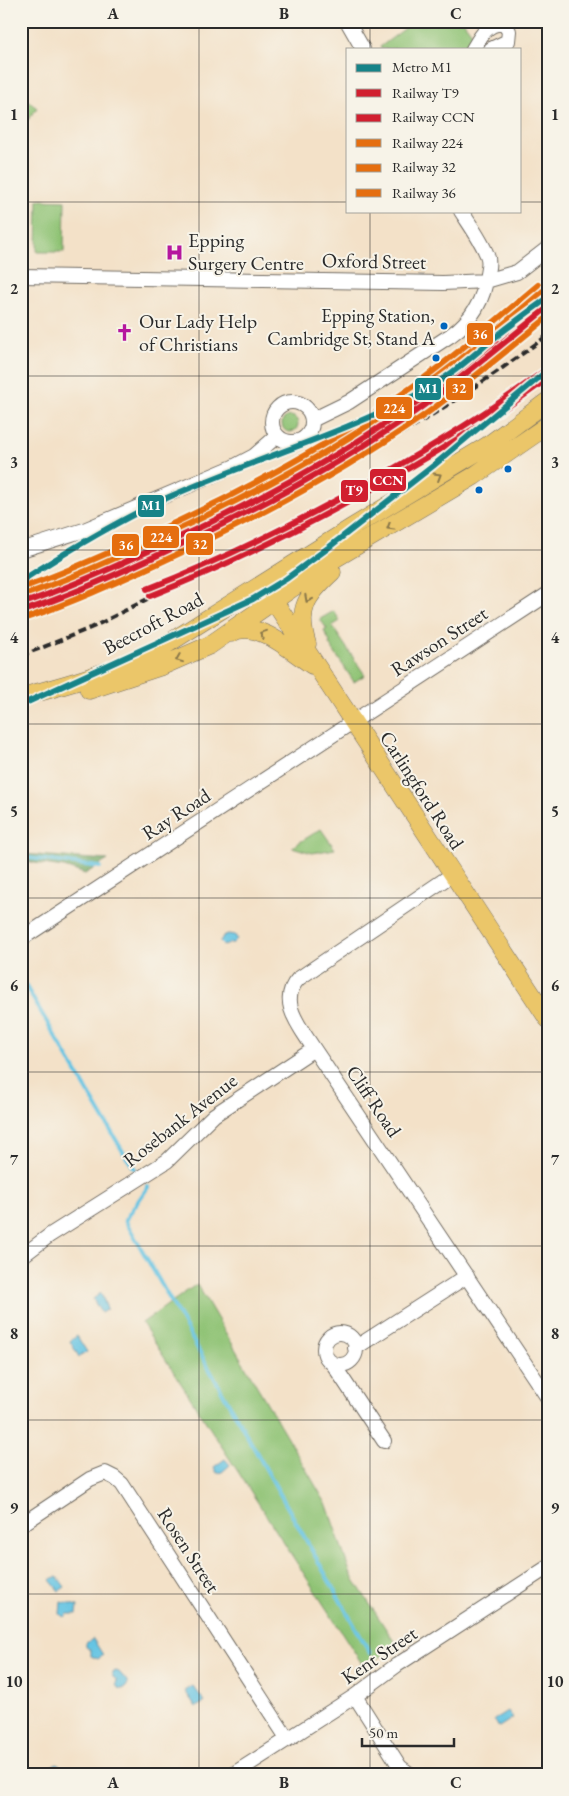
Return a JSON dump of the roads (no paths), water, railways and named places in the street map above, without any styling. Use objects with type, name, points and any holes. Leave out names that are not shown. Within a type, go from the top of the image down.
[{"type":"main road","name":"Beecroft Road","points":[[21,697],[93,677],[134,662],[161,648],[351,528],[487,446],[548,402]]},
{"type":"main road","name":"Beecroft Road","points":[[21,709],[98,688],[162,666],[210,645],[334,559],[474,476],[548,425]]},
{"type":"main road","points":[[318,670],[304,636],[302,620],[305,604],[316,587],[367,540]]},
{"type":"main road","name":"Carlingford Road","points":[[262,584],[548,1018]]},
{"type":"main road","points":[[222,638],[235,631],[253,630],[265,634],[318,670]]},
{"type":"street","points":[[346,21],[362,48]]},
{"type":"street","points":[[473,48],[487,29],[494,25],[504,24],[509,32],[508,41],[493,48]]},
{"type":"street","points":[[312,420],[349,402],[461,328],[477,309],[486,281],[488,256],[462,212]]},
{"type":"street","name":"Oxford Street","points":[[21,276],[486,281],[517,272],[548,248]]},
{"type":"street","points":[[297,402],[307,409],[312,420],[310,433],[300,441],[288,442],[277,436],[272,424],[272,418],[279,407],[284,404],[297,402]]},
{"type":"street","points":[[21,550],[84,530],[233,467],[254,456],[277,436]]},
{"type":"street","name":"Rawson Street","points":[[352,722],[548,594]]},
{"type":"street","name":"Ray Road","points":[[21,939],[352,722]]},
{"type":"street","name":"Cliff Road","points":[[452,874],[298,979],[292,985],[289,994],[289,1005],[314,1049],[548,1398]]},
{"type":"street","name":"Rosebank Avenue","points":[[21,1257],[50,1235],[168,1161],[214,1115],[314,1049]]},
{"type":"street","points":[[356,1348],[467,1276]]},
{"type":"street","points":[[333,1364],[342,1365],[354,1356],[356,1348],[353,1340],[345,1334],[339,1333],[330,1336],[324,1350],[328,1359],[384,1441]]},
{"type":"street","name":"Rosen Street","points":[[21,1525],[90,1479],[105,1473],[115,1478],[122,1484],[288,1738]]},
{"type":"street","name":"Kent Street","points":[[232,1775],[355,1696],[398,1665],[548,1566]]},
{"type":"street","points":[[355,1696],[400,1767],[411,1775]]},
{"type":"water","points":[[228,934],[235,935],[237,939],[233,943],[224,946],[220,942],[223,936]]},
{"type":"water","points":[[101,1293],[107,1309],[101,1313],[93,1299]]},
{"type":"water","points":[[77,1336],[87,1352],[79,1357],[70,1341]]},
{"type":"water","points":[[225,1459],[230,1465],[222,1472],[217,1473],[214,1467]]},
{"type":"water","points":[[57,1576],[65,1587],[59,1591],[50,1580]]},
{"type":"water","points":[[61,1602],[78,1606],[77,1614],[68,1614],[65,1617],[60,1614]]},
{"type":"water","points":[[93,1639],[103,1655],[98,1659],[91,1656],[91,1650],[86,1647],[86,1643]]},
{"type":"water","points":[[116,1671],[127,1681],[127,1686],[123,1689],[118,1688],[117,1680],[113,1677],[112,1673]]},
{"type":"water","points":[[193,1686],[205,1702],[196,1707],[185,1691]]},
{"type":"water","points":[[508,1711],[513,1718],[499,1727],[494,1720]]},
{"type":"water","points":[[57,1763],[63,1768],[58,1775],[44,1775],[42,1772]]},
{"type":"waterway","points":[[21,857],[100,867]]},
{"type":"waterway","points":[[21,978],[135,1169]]},
{"type":"waterway","points":[[147,1186],[125,1220],[370,1653]]},
{"type":"railway","points":[[21,611],[108,580],[211,535],[311,485],[408,430],[456,400],[548,335]]},
{"type":"railway","points":[[21,656],[93,627],[256,543]]},
{"type":"metro line","name":"M1","points":[[21,581],[94,536],[169,497],[359,422],[420,393],[449,375],[548,298]]},
{"type":"metro line","name":"M1","points":[[21,705],[253,599],[286,579],[433,466],[548,370]]},
{"type":"rail line","name":"36","points":[[21,588],[52,577],[144,537],[245,488],[310,452],[405,392],[473,340],[538,285]]},
{"type":"rail line","name":"224","points":[[21,596],[118,557],[251,493],[316,458],[379,418],[427,384],[543,291]]},
{"type":"rail line","name":"T9","points":[[21,604],[87,579],[185,534],[253,501],[319,465],[384,425],[432,391],[548,297]]},
{"type":"rail line","name":"CCN","points":[[23,611],[90,585],[190,540],[325,470],[389,430],[436,396],[485,359],[548,307]]},
{"type":"rail line","name":"32","points":[[26,618],[93,592],[193,547],[294,496],[360,458],[423,416],[471,380],[548,317]]},
{"type":"rail line","name":"T9","points":[[147,589],[201,567],[254,542],[359,488],[455,431],[502,401],[548,368]]},
{"type":"rail line","name":"CCN","points":[[150,596],[232,561],[339,507],[458,438],[548,378]]},
{"type":"place","name":"Epping Surgery Centre","points":[[174,252]]},
{"type":"place","name":"Epping Station, Cambridge St, Stand A","points":[[444,326]]},
{"type":"place","name":"Our Lady Help of Christians","points":[[125,332]]}]
